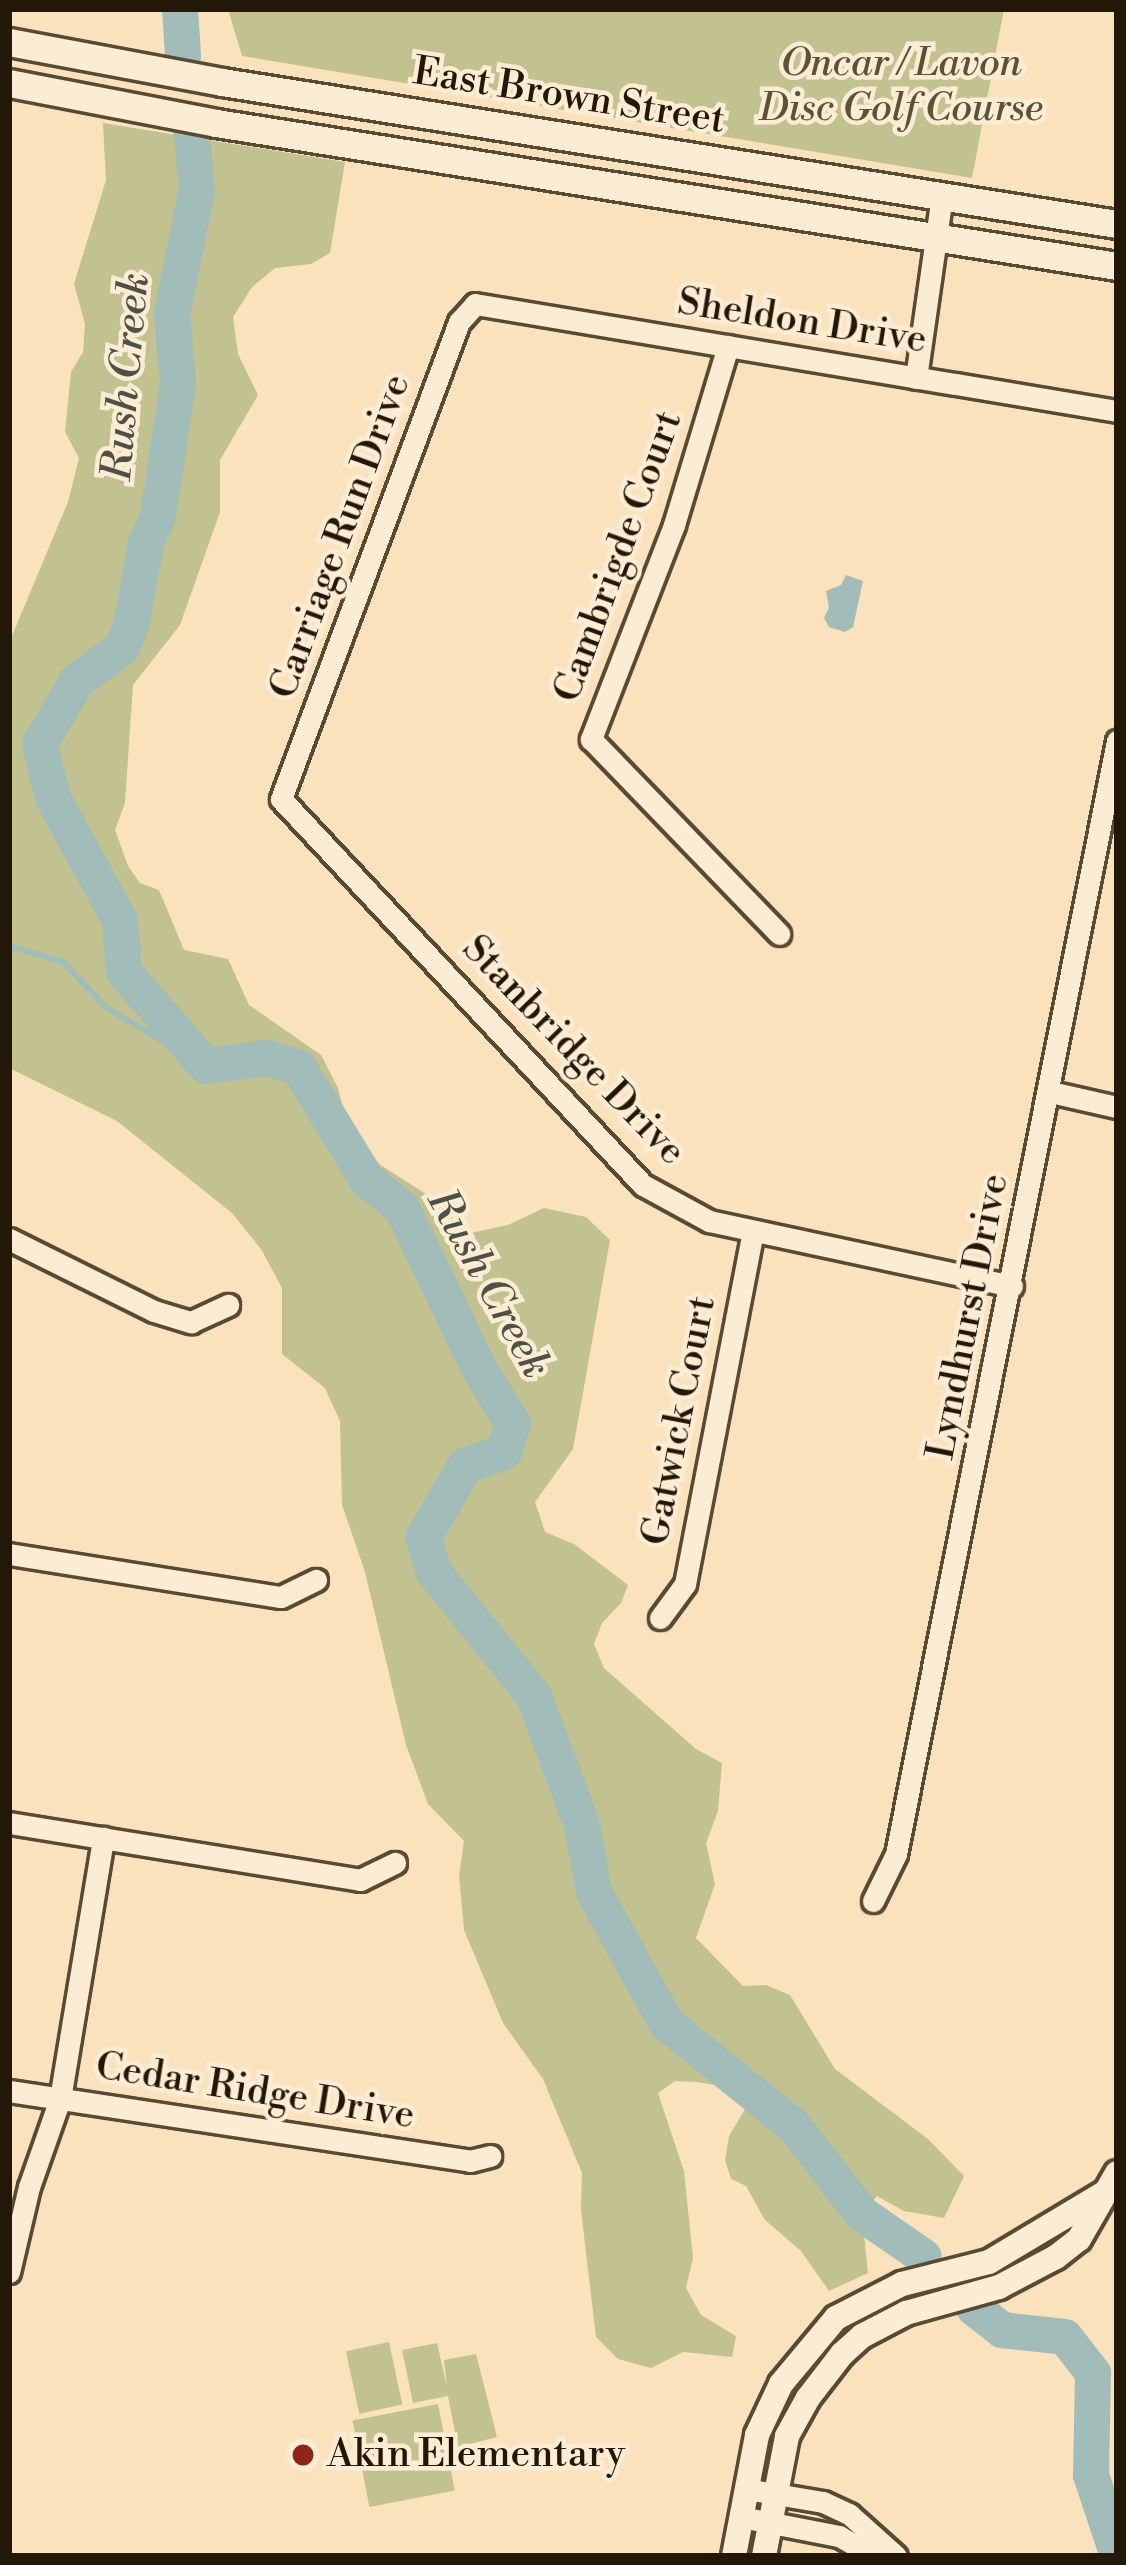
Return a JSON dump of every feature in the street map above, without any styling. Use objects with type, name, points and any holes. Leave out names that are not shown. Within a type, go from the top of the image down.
[{"type":"main road","name":"East Brown Street","points":[[9,42],[222,82],[1117,224]]},
{"type":"main road","name":"East Brown Street","points":[[9,83],[216,123],[1117,266]]},
{"type":"street","points":[[916,378],[942,196]]},
{"type":"street","name":"Sheldon Drive","points":[[475,304],[1117,411]]},
{"type":"street","name":"Carriage Run Drive","points":[[281,799],[459,322],[475,304]]},
{"type":"street","name":"Cambrigde Court","points":[[728,346],[674,525],[591,739],[779,934]]},
{"type":"street","name":"Lyndhurst Drive","points":[[873,1901],[896,1854],[1051,1092],[1117,741]]},
{"type":"street","name":"Stanbridge Drive","points":[[281,799],[643,1185],[709,1221],[1012,1286]]},
{"type":"street","points":[[1051,1092],[1117,1107]]},
{"type":"street","name":"Gatwick Court","points":[[660,1618],[685,1584],[753,1231]]},
{"type":"street","points":[[9,1239],[154,1311],[191,1322],[227,1305]]},
{"type":"street","points":[[9,1555],[281,1597],[316,1580]]},
{"type":"street","points":[[9,1823],[360,1880],[394,1864]]},
{"type":"street","points":[[9,2272],[29,2187],[60,2099],[103,1838]]},
{"type":"street","name":"Cedar Ridge Drive","points":[[9,2091],[470,2161],[490,2156]]},
{"type":"street","points":[[734,2556],[757,2434],[782,2384],[836,2318],[902,2284],[1002,2256],[1113,2188]]},
{"type":"street","points":[[764,2556],[787,2436],[808,2398],[852,2345],[926,2305],[999,2287],[1032,2272],[1079,2239],[1113,2188]]},
{"type":"street","points":[[746,2489],[823,2502],[849,2514],[896,2556]]},
{"type":"street","points":[[741,2516],[839,2536],[873,2556]]},
{"type":"green space","name":"Oncar / Lavon Disc Golf Course","points":[[228,9],[1004,9],[972,178],[242,56]]},
{"type":"green space","points":[[103,123],[345,162],[330,253],[311,264],[275,268],[252,287],[233,317],[238,354],[258,395],[220,460],[220,512],[180,625],[133,685],[125,803],[115,830],[128,866],[140,883],[159,890],[184,950],[228,959],[249,1005],[321,1055],[338,1088],[349,1131],[379,1164],[443,1205],[466,1234],[508,1225],[544,1208],[586,1217],[610,1240],[573,1449],[535,1502],[545,1532],[574,1544],[628,1585],[594,1644],[604,1668],[696,1749],[722,1763],[718,1811],[706,1843],[715,1884],[696,1938],[743,1986],[766,1985],[790,1995],[835,2069],[928,2139],[964,2176],[944,2218],[904,2211],[877,2196],[862,2215],[868,2273],[829,2291],[801,2251],[765,2220],[746,2186],[731,2179],[725,2160],[729,2136],[745,2109],[726,2087],[675,2081],[658,2093],[684,2171],[693,2258],[686,2288],[701,2315],[736,2336],[732,2357],[683,2352],[651,2368],[618,2359],[596,2337],[581,2210],[582,2173],[543,2079],[503,2023],[464,1930],[459,1876],[464,1841],[428,1804],[406,1745],[365,1572],[342,1505],[340,1421],[325,1388],[282,1354],[282,1288],[261,1249],[232,1213],[117,1121],[9,1068],[9,643],[68,502],[79,458],[65,432],[71,372],[83,352],[85,324],[74,284],[106,180]]},
{"type":"green space","points":[[389,2342],[402,2405],[359,2414],[346,2351]]},
{"type":"green space","points":[[437,2343],[447,2387],[444,2360],[476,2354],[497,2437],[458,2447],[448,2396],[413,2403],[402,2350]]},
{"type":"green space","points":[[438,2404],[455,2490],[369,2507],[353,2421]]},
{"type":"water","points":[[846,575],[863,581],[853,627],[845,632],[829,627],[824,618],[829,608],[826,591],[841,585]]},
{"type":"waterway","name":"Rush Creek","points":[[180,9],[183,56]]},
{"type":"waterway","name":"Rush Creek","points":[[191,129],[197,190],[172,315],[178,384],[158,517],[146,544],[132,622],[122,648],[77,681],[40,744],[53,798],[120,921],[124,972],[206,1066],[267,1058],[299,1068],[367,1180],[402,1208],[480,1370],[513,1424],[504,1452],[465,1466],[424,1537],[433,1571],[534,1696],[582,1825],[594,1892],[667,2024],[794,2126],[862,2214],[924,2257]]},
{"type":"waterway","points":[[9,946],[63,962],[107,1008],[206,1066]]},
{"type":"waterway","name":"Rush Creek","points":[[974,2308],[1002,2330],[1065,2337],[1093,2373],[1091,2475],[1117,2553]]},
{"type":"place","name":"Akin Elementary","points":[[303,2455]]}]
